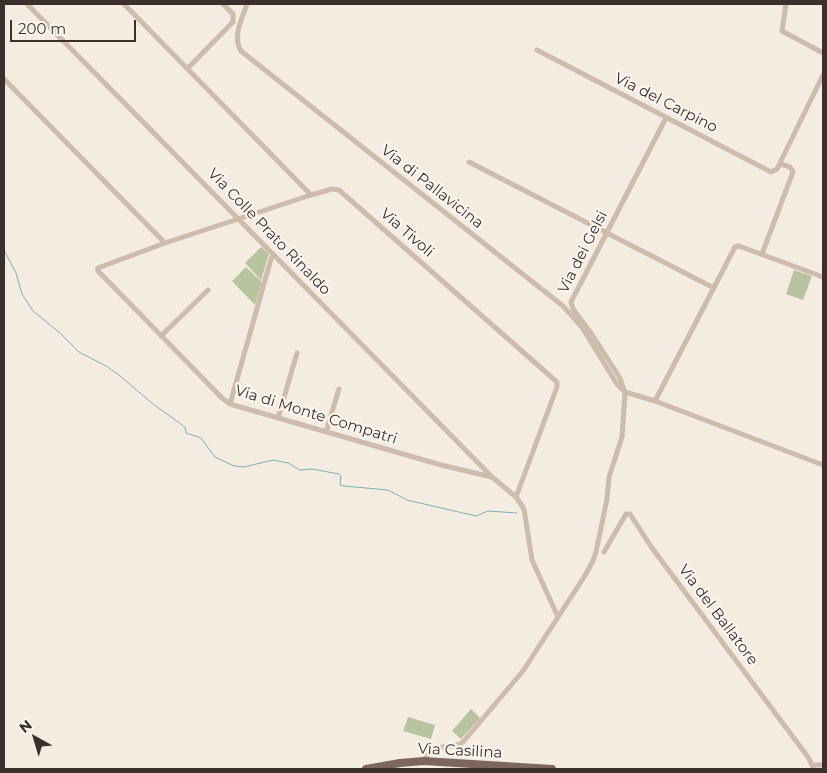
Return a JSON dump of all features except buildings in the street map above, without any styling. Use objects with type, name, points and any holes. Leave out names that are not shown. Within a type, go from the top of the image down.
[{"type":"main road","name":"Via Casilina","points":[[366,769],[404,762],[424,761],[552,769]]},
{"type":"street","name":"Via Colle Prato Rinaldo","points":[[27,4],[492,477],[516,497]]},
{"type":"street","points":[[124,4],[312,194]]},
{"type":"street","points":[[188,68],[233,22],[233,14],[223,4]]},
{"type":"street","name":"Via di Pallavicina","points":[[247,4],[236,38],[237,45],[241,51],[563,306],[581,326],[617,384],[625,392]]},
{"type":"street","points":[[786,4],[782,31],[823,53]]},
{"type":"street","name":"Via del Carpino","points":[[537,50],[770,172],[776,171],[780,164]]},
{"type":"street","points":[[762,254],[792,174],[791,168],[780,164],[823,75]]},
{"type":"street","points":[[4,78],[165,243]]},
{"type":"street","name":"Via dei Gelsi","points":[[625,392],[620,378],[571,305],[572,299],[666,118]]},
{"type":"street","points":[[469,162],[714,288]]},
{"type":"street","name":"Via Tivoli","points":[[98,269],[99,267],[165,243],[312,194],[332,189],[342,192],[557,382],[557,387],[516,497]]},
{"type":"street","points":[[655,401],[735,247],[739,246],[823,277]]},
{"type":"street","points":[[230,404],[271,259],[274,255]]},
{"type":"street","name":"Via di Monte Compatri","points":[[98,269],[161,336],[230,404],[492,477]]},
{"type":"street","points":[[161,336],[208,290]]},
{"type":"street","points":[[278,418],[297,353]]},
{"type":"street","points":[[326,432],[339,389]]},
{"type":"street","points":[[424,761],[435,748],[456,746],[465,740],[518,678],[595,556],[607,499],[609,477],[621,439],[625,392],[655,401],[823,465]]},
{"type":"street","points":[[516,497],[526,513],[532,560],[558,617]]},
{"type":"street","name":"Via del Ballatore","points":[[604,552],[626,514],[630,514],[652,548],[814,767]]},
{"type":"street","points":[[814,767],[823,765]]},
{"type":"green space","points":[[261,247],[269,254],[261,280],[245,263]]},
{"type":"green space","points":[[246,267],[262,282],[255,305],[232,281]]},
{"type":"green space","points":[[794,270],[812,276],[803,300],[786,294]]},
{"type":"green space","points":[[471,709],[480,718],[461,739],[452,731]]},
{"type":"green space","points":[[408,717],[435,725],[431,739],[403,731]]},
{"type":"waterway","points":[[4,250],[16,273],[22,294],[33,311],[60,333],[79,352],[119,375],[153,404],[185,427],[186,433],[201,438],[215,457],[234,466],[244,467],[273,460],[288,463],[300,470],[312,469],[339,474],[341,476],[340,485],[388,490],[407,500],[476,516],[488,511],[517,513]]}]
